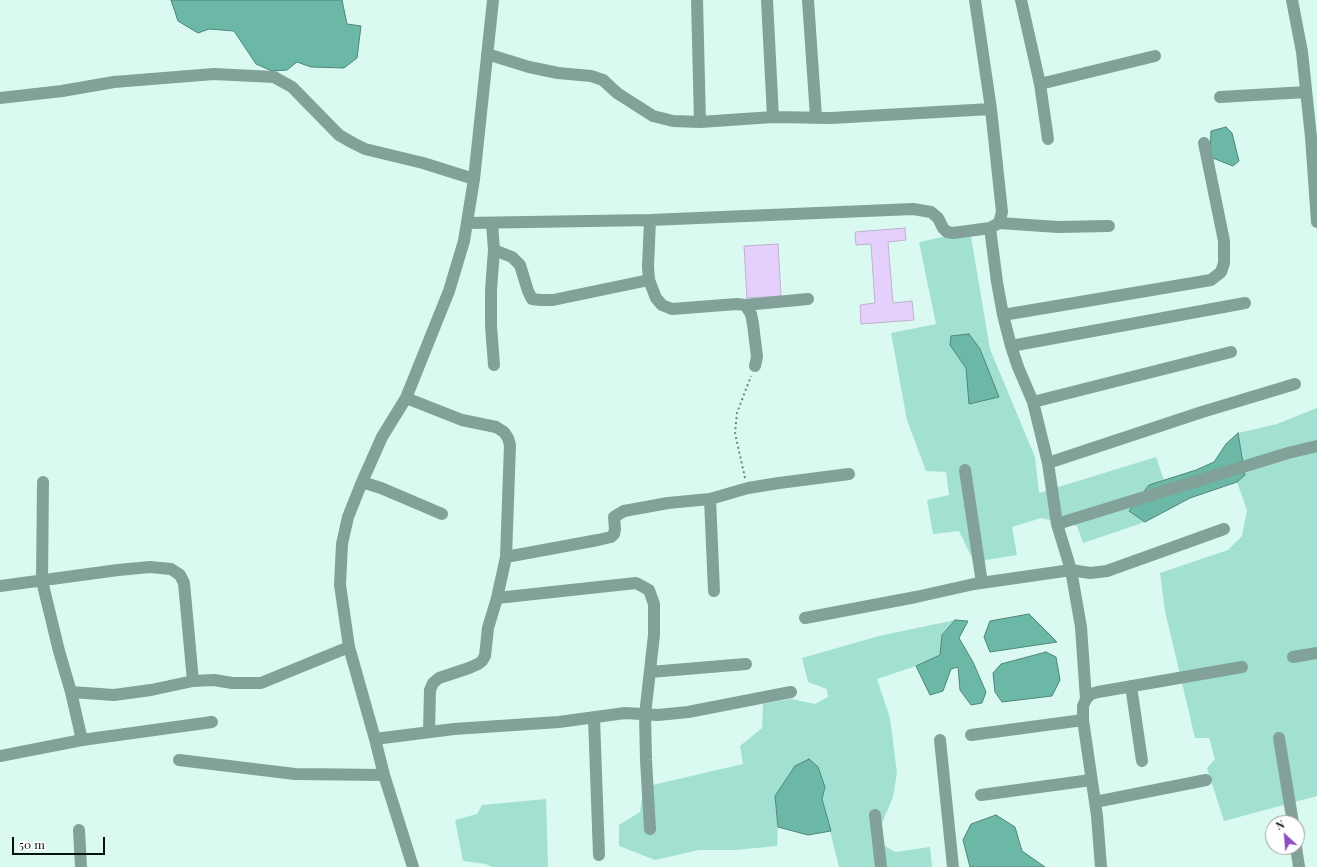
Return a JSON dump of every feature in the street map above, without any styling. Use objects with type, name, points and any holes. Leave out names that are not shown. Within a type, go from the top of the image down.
[{"type":"street","points":[[412,867],[384,775],[349,647],[340,585],[342,544],[348,517],[362,482],[382,437],[406,398],[449,291],[464,240],[474,179],[493,0]]},
{"type":"street","points":[[697,0],[700,122]]},
{"type":"street","points":[[768,0],[773,117]]},
{"type":"street","points":[[808,0],[816,118]]},
{"type":"street","points":[[975,0],[991,109],[1002,212],[994,226],[997,282],[1011,346],[1033,402],[1048,463],[1057,524],[1071,570],[1081,627],[1086,700]]},
{"type":"street","points":[[1021,0],[1040,84],[1048,139]]},
{"type":"street","points":[[1292,0],[1302,52],[1311,137],[1317,222]]},
{"type":"street","points":[[487,54],[529,68],[558,73],[591,76],[603,80],[617,93],[653,116],[673,121],[700,122],[773,117],[831,118],[991,109]]},
{"type":"street","points":[[1040,84],[1155,56]]},
{"type":"street","points":[[0,98],[114,82],[214,74],[274,77],[292,87],[339,135],[353,143],[365,149],[423,163],[474,179]]},
{"type":"street","points":[[1220,97],[1306,92]]},
{"type":"street","points":[[1003,315],[1212,280],[1221,272],[1224,263],[1224,241],[1204,143]]},
{"type":"street","points":[[467,223],[492,224],[650,220],[913,209],[931,212],[938,218],[942,228],[947,232],[953,233],[994,226],[1109,226]]},
{"type":"street","points":[[650,220],[649,280],[656,298],[662,305],[672,308],[737,304],[745,306],[808,300]]},
{"type":"street","points":[[492,224],[494,250],[491,326],[494,365]]},
{"type":"street","points":[[494,250],[512,257],[520,265],[528,291],[532,298],[541,300],[553,300],[649,280]]},
{"type":"street","points":[[1011,346],[1245,303]]},
{"type":"street","points":[[745,306],[751,314],[754,324],[757,357],[755,366]]},
{"type":"street","points":[[1033,402],[1231,352]]},
{"type":"street","points":[[1048,463],[1202,412],[1295,384]]},
{"type":"street","points":[[406,398],[462,420],[496,427],[504,432],[508,438],[510,446],[506,557],[497,598],[488,628],[485,656],[478,664],[438,678],[433,683],[430,690],[429,732]]},
{"type":"street","points":[[1057,524],[1288,452],[1317,446]]},
{"type":"street","points":[[965,470],[982,583]]},
{"type":"street","points":[[506,557],[610,537],[614,534],[614,517],[624,511],[668,503],[710,499],[748,488],[849,474]]},
{"type":"street","points":[[44,482],[42,581],[82,740]]},
{"type":"street","points":[[362,482],[382,488],[442,514]]},
{"type":"street","points":[[710,499],[714,591]]},
{"type":"street","points":[[806,618],[982,583],[1071,570],[1090,573],[1107,571],[1224,529]]},
{"type":"street","points":[[0,586],[137,568],[150,567],[172,569],[180,575],[184,583],[193,681]]},
{"type":"street","points":[[497,598],[636,583],[649,590],[654,604],[654,635],[645,714],[650,829]]},
{"type":"street","points":[[71,692],[114,695],[151,690],[193,681],[214,680],[232,683],[261,683],[349,647]]},
{"type":"street","points":[[1293,657],[1317,653]]},
{"type":"street","points":[[650,672],[746,664]]},
{"type":"street","points":[[1101,867],[1095,802],[1083,720],[1083,706],[1086,700],[1091,694],[1098,692],[1242,667]]},
{"type":"street","points":[[1131,686],[1142,761]]},
{"type":"street","points":[[375,739],[429,732],[559,722],[625,713],[658,715],[688,712],[791,692]]},
{"type":"street","points":[[594,718],[599,855]]},
{"type":"street","points":[[971,735],[1083,720]]},
{"type":"street","points":[[0,756],[82,740],[212,722]]},
{"type":"street","points":[[1280,738],[1291,815]]},
{"type":"street","points":[[940,740],[953,867]]},
{"type":"street","points":[[178,760],[295,774],[384,775]]},
{"type":"street","points":[[981,795],[1091,780]]},
{"type":"street","points":[[1095,802],[1206,780]]},
{"type":"street","points":[[875,815],[881,867]]},
{"type":"street","points":[[79,830],[81,867]]},
{"type":"street","points":[[1297,855],[1299,867]]},
{"type":"path","points":[[748,488],[735,433],[737,412],[755,366]]},
{"type":"shaded area","points":[[171,0],[342,0],[347,24],[361,26],[357,58],[344,68],[311,67],[297,62],[287,70],[272,71],[256,64],[234,31],[209,29],[198,33],[178,21]]},
{"type":"shaded area","points":[[1226,127],[1232,133],[1239,161],[1233,166],[1210,157],[1211,131]]},
{"type":"shaded area","points":[[970,231],[990,349],[1035,457],[1039,493],[1156,457],[1164,480],[1149,485],[1129,511],[1145,522],[1083,543],[1077,526],[1041,518],[1012,527],[1017,555],[974,562],[959,531],[933,534],[927,500],[949,495],[946,472],[926,471],[907,420],[891,333],[936,324],[919,242]]},
{"type":"shaded area","points":[[969,334],[980,349],[999,397],[969,404],[966,368],[950,345],[951,336]]},
{"type":"shaded area","points":[[1317,408],[1317,796],[1224,821],[1207,768],[1215,759],[1209,738],[1195,738],[1165,611],[1160,573],[1228,550],[1242,536],[1247,510],[1237,482],[1245,475],[1238,433],[1277,424]]},
{"type":"shaded area","points":[[1238,433],[1245,475],[1237,482],[1190,498],[1145,522],[1129,511],[1149,485],[1196,470],[1214,462],[1226,444]]},
{"type":"shaded area","points":[[1029,614],[1057,642],[990,652],[984,637],[990,621]]},
{"type":"shaded area","points":[[955,620],[942,635],[940,655],[916,666],[877,679],[890,718],[897,773],[893,797],[882,823],[882,844],[895,852],[930,847],[932,867],[839,867],[822,799],[825,787],[775,796],[778,827],[777,846],[735,850],[699,850],[655,860],[619,846],[619,825],[640,812],[644,787],[743,764],[740,746],[762,728],[763,704],[791,699],[815,704],[828,697],[827,689],[808,682],[802,658],[879,636]]},
{"type":"shaded area","points":[[955,620],[968,621],[959,638],[973,662],[986,692],[982,703],[971,705],[960,690],[958,667],[951,669],[943,691],[930,695],[916,666],[940,655],[942,635]]},
{"type":"shaded area","points":[[1046,652],[1056,657],[1060,680],[1052,696],[1002,702],[995,692],[993,673],[1001,664]]},
{"type":"shaded area","points":[[809,759],[818,767],[825,787],[822,799],[831,831],[808,835],[778,827],[775,796],[795,766]]},
{"type":"shaded area","points":[[546,799],[548,867],[492,867],[486,864],[463,861],[455,820],[477,814],[482,805]]},
{"type":"shaded area","points":[[996,815],[1015,827],[1022,851],[1045,867],[970,867],[963,840],[971,824]]},
{"type":"building","points":[[905,228],[906,240],[888,242],[893,303],[912,301],[914,320],[861,324],[860,305],[875,303],[871,244],[856,245],[855,232]]},
{"type":"building","points":[[778,244],[781,296],[747,298],[744,246]]}]
